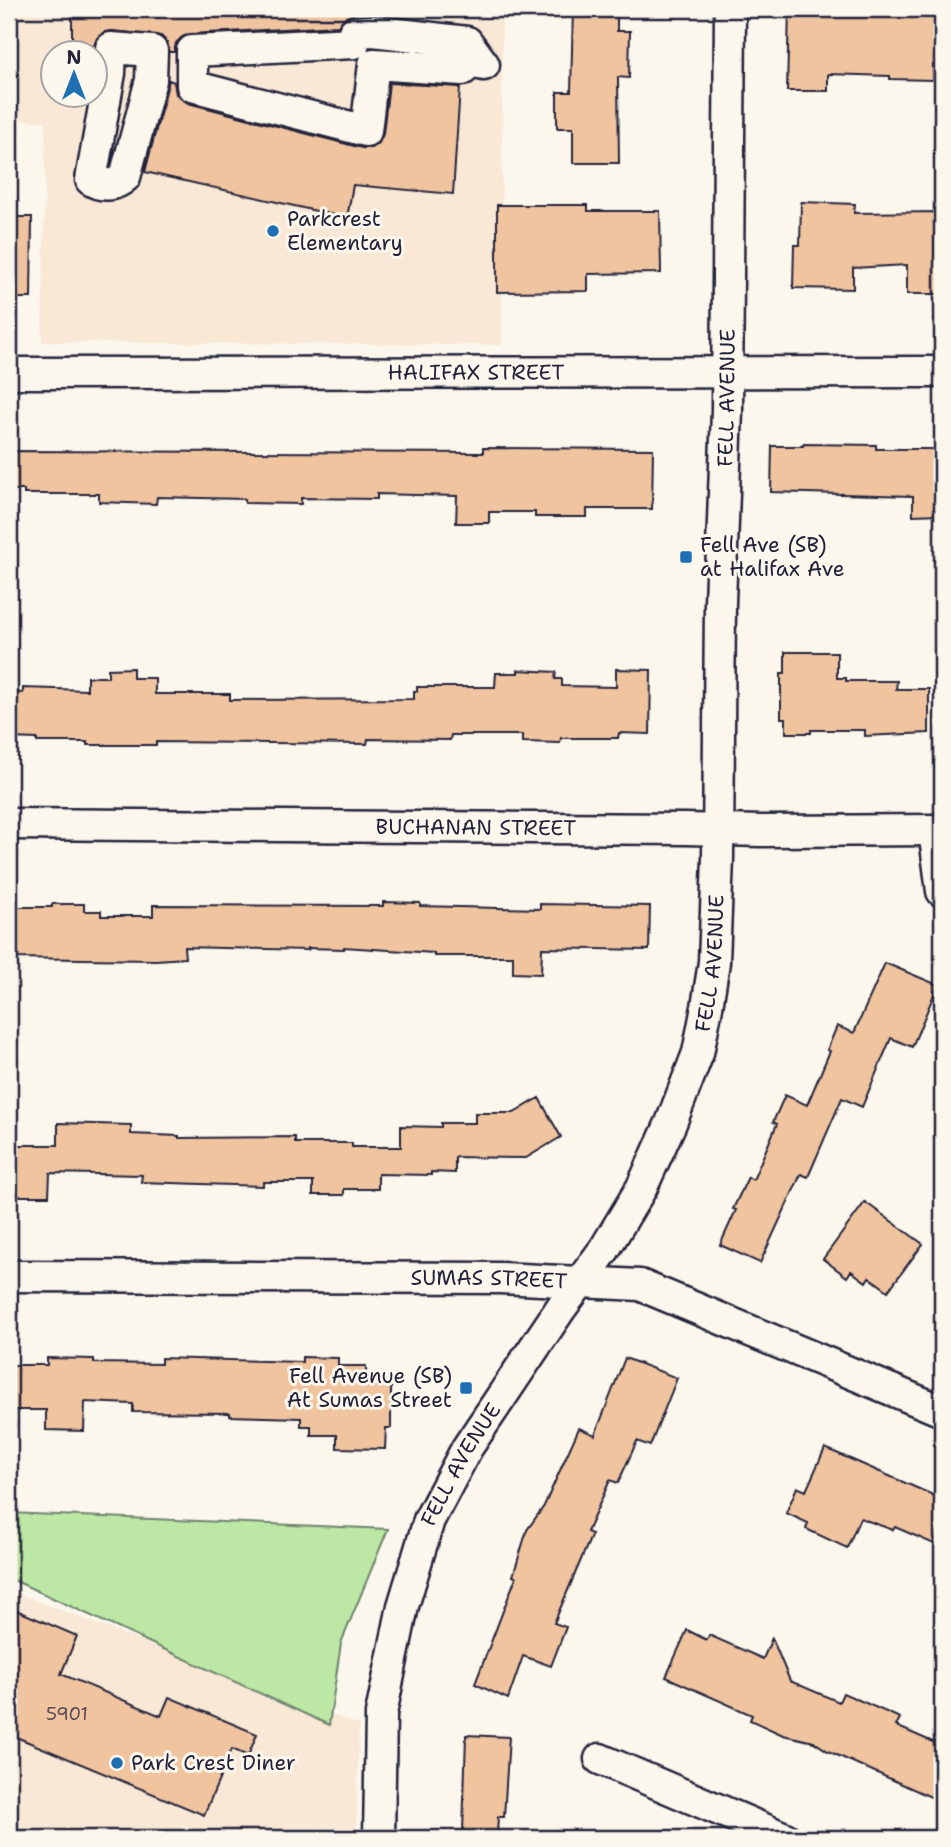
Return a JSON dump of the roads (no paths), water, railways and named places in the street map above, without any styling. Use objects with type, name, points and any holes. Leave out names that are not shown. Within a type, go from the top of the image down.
[{"type":"street","name":"FELL AVENUE","points":[[379,1838],[381,1714],[403,1606],[429,1520],[467,1448],[604,1250],[642,1187],[698,1053],[714,962],[718,858],[727,372],[730,9]]},
{"type":"street","points":[[373,32],[467,42],[484,65],[472,62],[462,70],[374,64],[366,131],[192,86],[191,51],[354,43],[354,33],[373,32]]},
{"type":"street","name":"HALIFAX STREET","points":[[9,373],[942,372]]},
{"type":"street","name":"BUCHANAN STREET","points":[[9,824],[761,831],[938,830]]},
{"type":"street","points":[[938,830],[942,891]]},
{"type":"street","name":"SUMAS STREET","points":[[9,1276],[501,1278],[640,1285],[942,1411]]},
{"type":"street","points":[[600,1759],[785,1838]]},
{"type":"place","name":"Parkcrest Elementary","points":[[273,231]]},
{"type":"place","name":"Fell Ave (SB) at Halifax Ave","points":[[686,557]]},
{"type":"place","name":"Fell Avenue (SB) At Sumas Street","points":[[466,1388]]},
{"type":"place","name":"Park Crest Diner","points":[[117,1763]]}]
